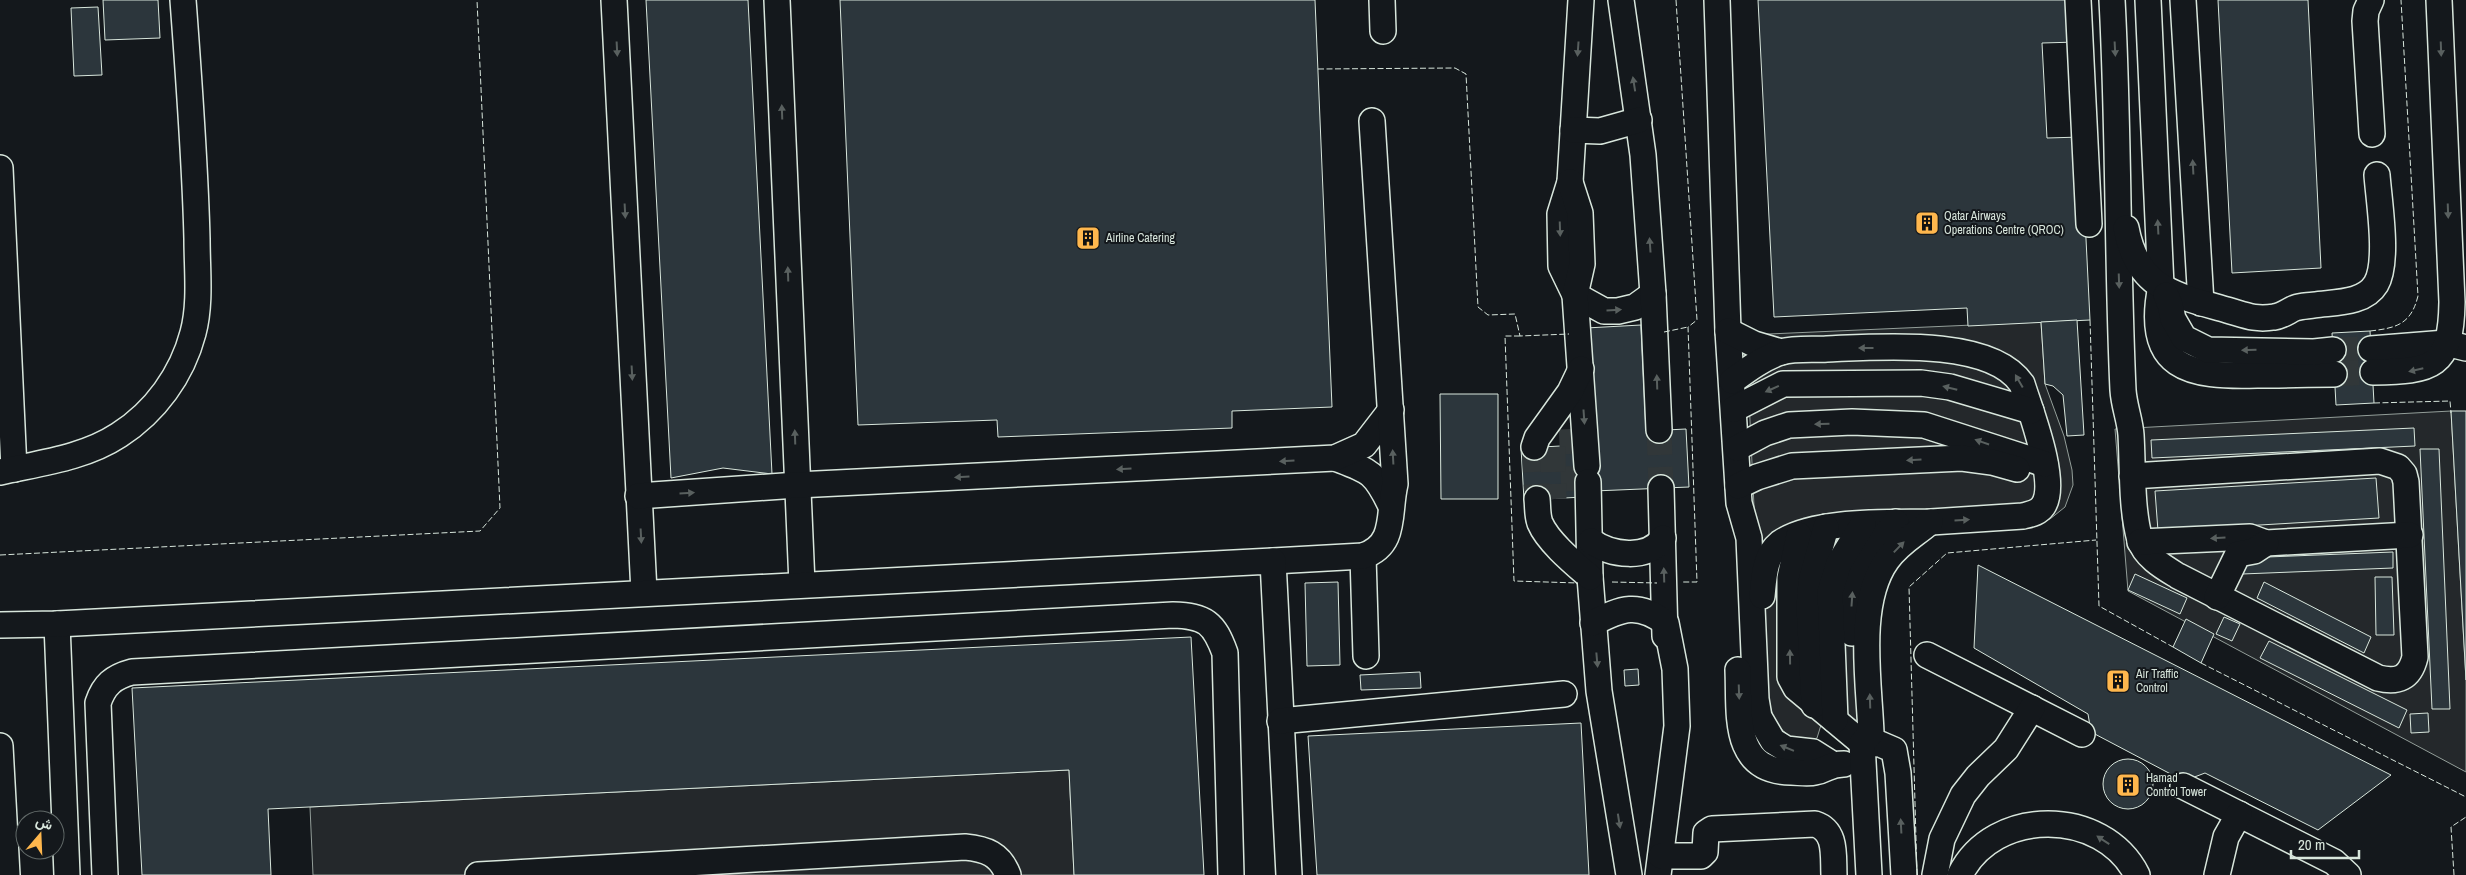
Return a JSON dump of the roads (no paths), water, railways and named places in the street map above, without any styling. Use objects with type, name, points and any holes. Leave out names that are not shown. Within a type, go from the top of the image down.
[{"type":"lane","points":[[0,168],[7,470],[70,456],[118,435],[140,420],[158,401],[173,380],[185,357],[194,332],[198,306],[195,164],[183,0]]},
{"type":"lane","points":[[614,0],[644,592]]},
{"type":"lane","points":[[777,0],[802,584]]},
{"type":"lane","points":[[1382,0],[1383,31]]},
{"type":"lane","points":[[1581,0],[1570,182],[1580,213],[1582,264],[1575,295],[1581,369],[1568,489],[1593,623],[1599,691],[1629,875]]},
{"type":"lane","points":[[1621,0],[1639,120],[1653,294],[1659,430]]},
{"type":"lane","points":[[1717,0],[1728,331],[1737,448],[1738,495],[1732,539],[1740,731],[1744,746],[1760,763],[1783,772],[1815,772],[1860,747],[1871,733],[1868,604],[1880,571],[1893,553],[1902,542],[1930,522]]},
{"type":"lane","points":[[2078,0],[2089,224]]},
{"type":"lane","points":[[2112,0],[2117,101],[2118,258],[2123,392],[2131,433],[2132,476],[2140,542],[2164,568],[2217,597],[2378,678],[2398,680],[2407,676],[2412,668],[2414,657],[2410,535],[2404,474],[2398,467],[2380,460],[2132,476]]},
{"type":"lane","points":[[2148,0],[2161,286],[2157,304],[2158,325],[2165,350],[2173,359],[2188,370],[2221,376],[2237,376],[2327,359],[2253,349],[2220,352],[2194,345],[2184,338],[2178,329],[2161,286]]},
{"type":"lane","points":[[2183,0],[2201,303]]},
{"type":"lane","points":[[2371,0],[2366,10],[2365,21],[2372,134]]},
{"type":"lane","points":[[2372,360],[2414,372],[2430,365],[2456,345],[2450,330],[2452,302],[2439,0]]},
{"type":"lane","points":[[2082,102],[2117,101]]},
{"type":"lane","points":[[1573,130],[1600,131],[1639,120]]},
{"type":"lane","points":[[0,625],[57,624],[644,592],[1273,561],[1363,556],[1375,552],[1386,540],[1390,504],[1395,484],[1372,121]]},
{"type":"lane","points":[[2119,187],[2133,257],[2148,276],[2161,286],[2201,303],[2228,310],[2246,300],[2279,300],[2296,308],[2358,298],[2368,294],[2375,285],[2382,264],[2377,175]]},
{"type":"lane","points":[[1575,295],[1604,311],[1618,311],[1635,307],[1653,294]]},
{"type":"lane","points":[[1728,331],[1754,344],[1781,352],[1844,348],[1939,348],[1967,352],[1996,361],[2016,374],[2022,384],[2046,471],[2046,500],[2036,513],[2023,516],[1826,527],[1799,535],[1780,544],[1769,556],[1764,568],[1760,615],[1752,640]]},
{"type":"lane","points":[[1732,381],[1758,363],[1781,352]]},
{"type":"lane","points":[[1543,447],[1554,415],[1570,392],[1581,369]]},
{"type":"lane","points":[[1734,409],[1784,384],[1921,382],[1950,387],[2031,411]]},
{"type":"lane","points":[[638,496],[797,485],[1335,458],[1364,445],[1391,410]]},
{"type":"lane","points":[[1737,448],[1766,432],[1789,425],[1852,422],[1924,425],[2046,471]]},
{"type":"lane","points":[[1335,458],[1365,469],[1371,474],[1390,504]]},
{"type":"lane","points":[[1738,495],[1757,477],[1792,466],[1962,458],[2046,471]]},
{"type":"lane","points":[[1661,488],[1666,623],[1675,669],[1676,726],[1660,865],[1704,855],[1706,833],[1712,829],[1815,824],[1826,829],[1832,840],[1834,875]]},
{"type":"lane","points":[[1568,489],[1591,541],[1584,571]]},
{"type":"lane","points":[[1568,489],[1541,524],[1560,548],[1584,571]]},
{"type":"lane","points":[[1738,495],[1748,538],[1756,699],[1764,729],[1773,740],[1786,749],[1813,752],[1832,764]]},
{"type":"lane","points":[[1870,875],[1860,747],[1852,590],[1864,558],[1896,522]]},
{"type":"lane","points":[[1835,720],[1830,592],[1839,563],[1863,524]]},
{"type":"lane","points":[[1814,705],[1809,607],[1811,581],[1826,527]]},
{"type":"lane","points":[[1799,535],[1790,585],[1790,677],[1796,688],[1814,705],[1835,720],[1860,747],[1888,747],[1894,750],[1904,875]]},
{"type":"lane","points":[[2140,542],[2250,537],[2266,543],[2410,535]]},
{"type":"lane","points":[[1591,541],[1611,552],[1626,553],[1651,550],[1658,546],[1663,538]]},
{"type":"lane","points":[[2217,597],[2232,561],[2238,554],[2254,551],[2266,543]]},
{"type":"lane","points":[[1363,556],[1366,656]]},
{"type":"lane","points":[[1273,561],[1289,875]]},
{"type":"lane","points":[[1593,623],[1615,612],[1629,608],[1650,613],[1666,623]]},
{"type":"lane","points":[[105,875],[98,703],[108,683],[118,675],[132,672],[1174,615],[1192,616],[1208,622],[1218,632],[1225,653],[1231,875]]},
{"type":"lane","points":[[57,624],[67,875]]},
{"type":"lane","points":[[1926,655],[2082,734]]},
{"type":"lane","points":[[1280,721],[1564,694]]},
{"type":"lane","points":[[1935,875],[1942,839],[1962,796],[1978,776],[2006,749],[2032,708]]},
{"type":"lane","points":[[0,746],[7,875]]},
{"type":"lane","points":[[2183,786],[2334,862],[2348,875]]},
{"type":"lane","points":[[2217,875],[2226,837],[2239,814]]},
{"type":"lane","points":[[1960,875],[1972,857],[1986,844],[2002,834],[2020,827],[2057,824],[2076,827],[2109,844],[2123,856],[2137,875]]},
{"type":"lane","points":[[478,875],[717,868],[965,847],[982,849],[994,854],[1003,863],[1008,875]]},
{"type":"tunnel","points":[[2333,350],[2371,349]]},
{"type":"tunnel","points":[[2334,374],[2373,372]]},
{"type":"tunnel","points":[[1570,392],[1574,498]]},
{"type":"tunnel","points":[[1659,430],[1661,488]]},
{"type":"tunnel","points":[[1534,447],[1537,499]]},
{"type":"tunnel","points":[[1553,447],[1554,499]]},
{"type":"place","name":"Qatar Airways Operations Centre (QROC)","points":[[1927,223]]},
{"type":"place","name":"Airline Catering","points":[[1088,238]]},
{"type":"place","name":"Air Traffic Control","points":[[2118,681]]},
{"type":"place","name":"Hamad Control Tower","points":[[2128,785]]}]
